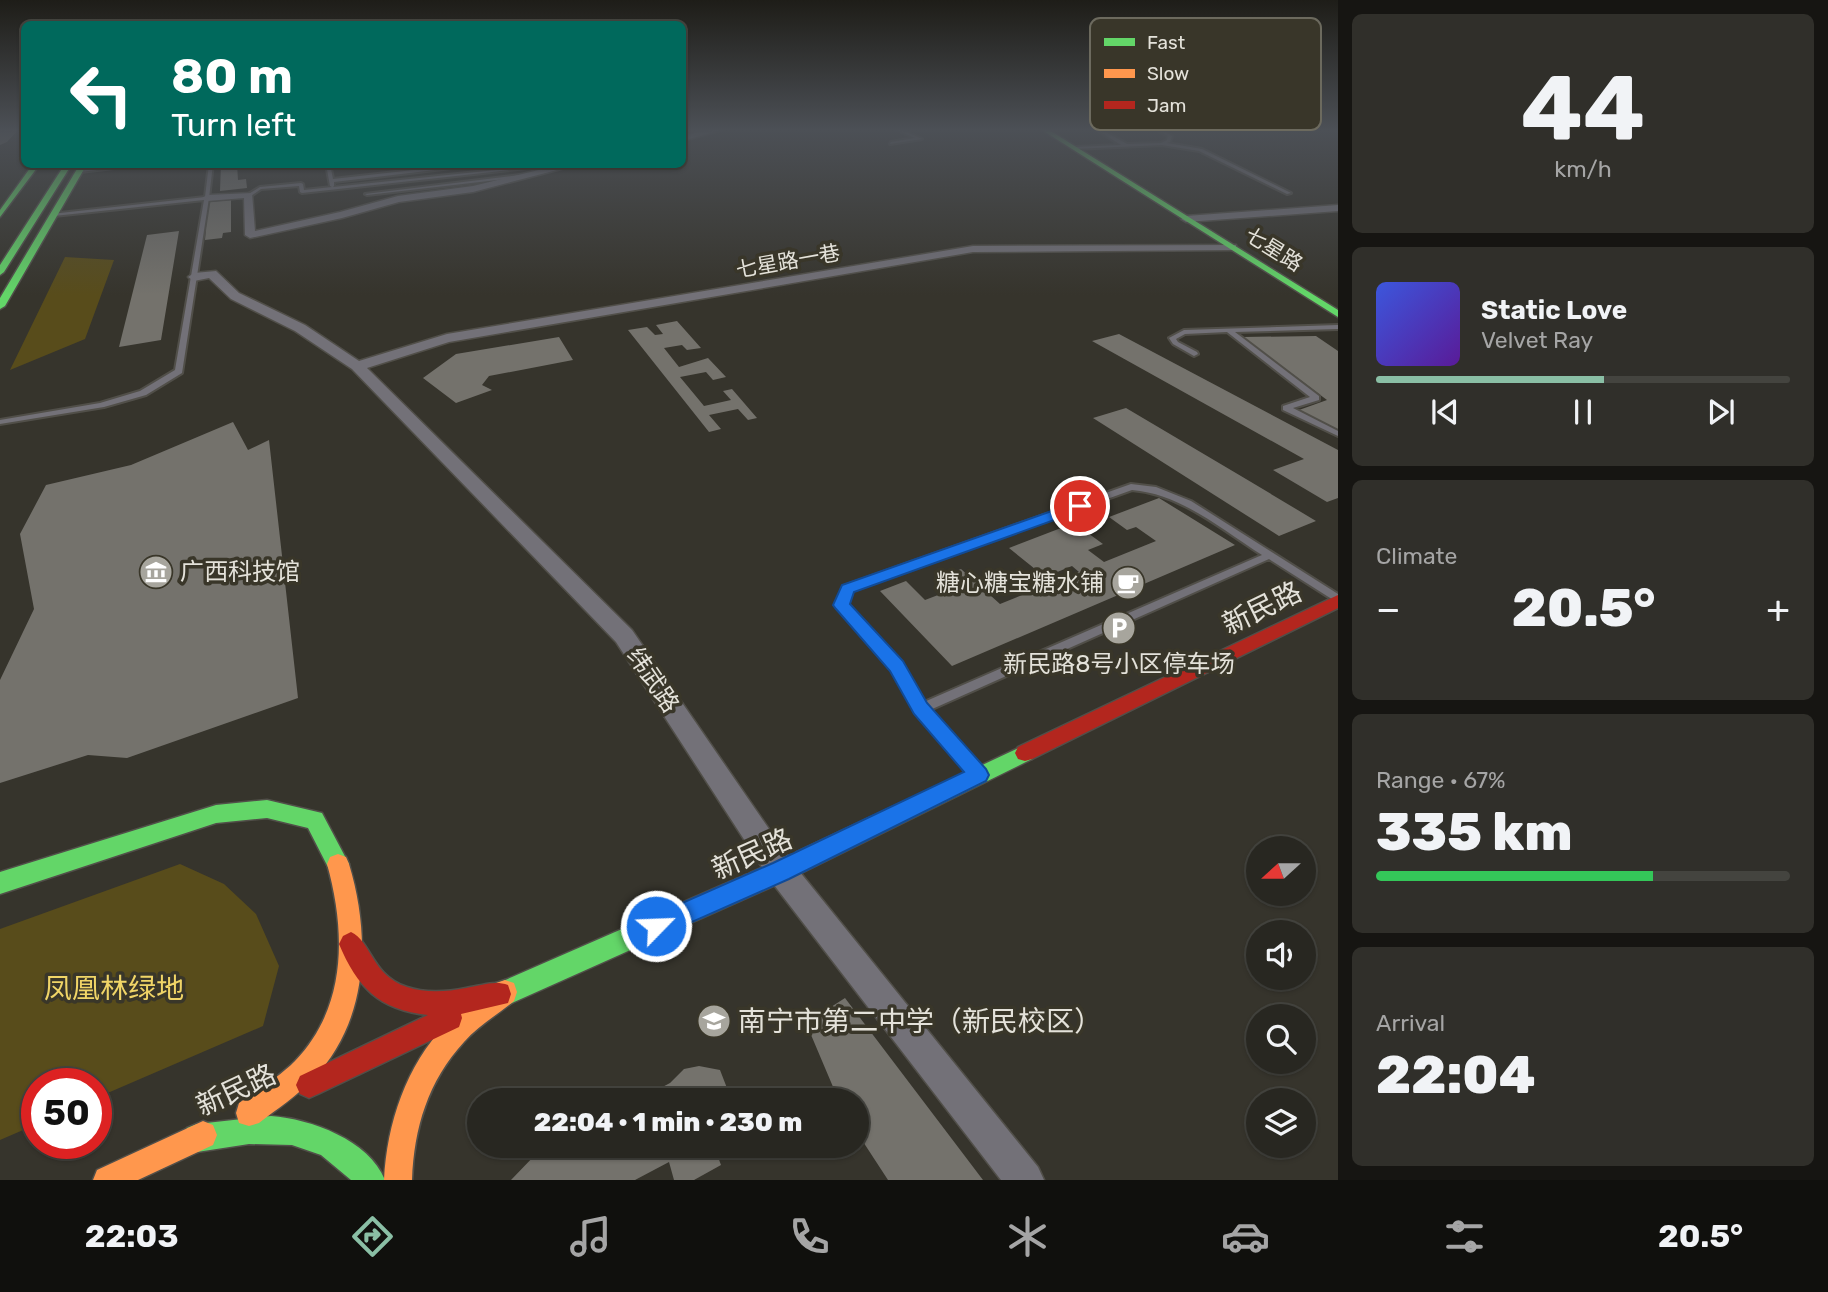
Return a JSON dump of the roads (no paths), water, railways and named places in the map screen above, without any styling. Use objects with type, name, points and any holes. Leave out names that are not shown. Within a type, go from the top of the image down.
[{"type":"main road","points":[[4,222],[25,185]]},
{"type":"main road","points":[[4,222],[35,185]]},
{"type":"main road","points":[[0,272],[65,185]]},
{"type":"main road","points":[[0,306],[69,185]]},
{"type":"main road","name":"七星路","points":[[1132,185],[1338,314]]},
{"type":"main road","name":"新民路","points":[[107,1180],[505,992],[781,871],[1338,600]]},
{"type":"main road","points":[[0,883],[204,818],[267,809],[315,820],[333,851],[346,886],[351,944],[349,987],[335,1029],[305,1069],[249,1113]]},
{"type":"main road","points":[[351,944],[370,977],[388,994],[414,1005],[453,1004],[505,992]]},
{"type":"main road","points":[[398,1180],[397,1166],[407,1118],[425,1071],[454,1033],[505,992]]},
{"type":"main road","points":[[197,1138],[271,1126],[314,1134],[357,1162],[371,1180]]},
{"type":"street","points":[[207,198],[249,195],[250,235],[342,215],[398,199],[485,185]]},
{"type":"street","points":[[1186,219],[1338,208]]},
{"type":"street","name":"七星路一巷","points":[[357,366],[447,338],[972,249],[1231,247]]},
{"type":"street","name":"纬武路","points":[[194,277],[212,274],[235,296],[300,328],[357,366],[624,636],[781,871],[1025,1180]]},
{"type":"lane","points":[[0,422],[101,405],[143,393],[179,371],[209,185]]},
{"type":"lane","points":[[249,195],[260,188],[290,185]]},
{"type":"lane","points":[[301,185],[302,192],[375,185]]},
{"type":"lane","points":[[367,194],[430,185]]},
{"type":"lane","points":[[1271,185],[1289,194]]},
{"type":"lane","points":[[54,214],[207,198]]},
{"type":"lane","points":[[1194,354],[1175,343],[1172,338],[1184,332],[1338,327]]},
{"type":"lane","points":[[1228,330],[1316,398],[1286,408],[1338,435]]},
{"type":"lane","points":[[979,775],[921,708],[896,666],[842,605],[848,589],[1131,487],[1153,489],[1188,503],[1338,600]]},
{"type":"lane","points":[[921,708],[1270,555]]},
{"type":"place","name":"广西科技馆","points":[[156,572]]},
{"type":"place","name":"糖心糖宝糖水铺","points":[[1128,583]]},
{"type":"place","name":"新民路8号小区停车场","points":[[1119,628]]},
{"type":"place","name":"南宁市第二中学（新民校区）","points":[[714,1021]]},
{"type":"park label","name":"凤凰林绿地","points":[[114,988]]}]
